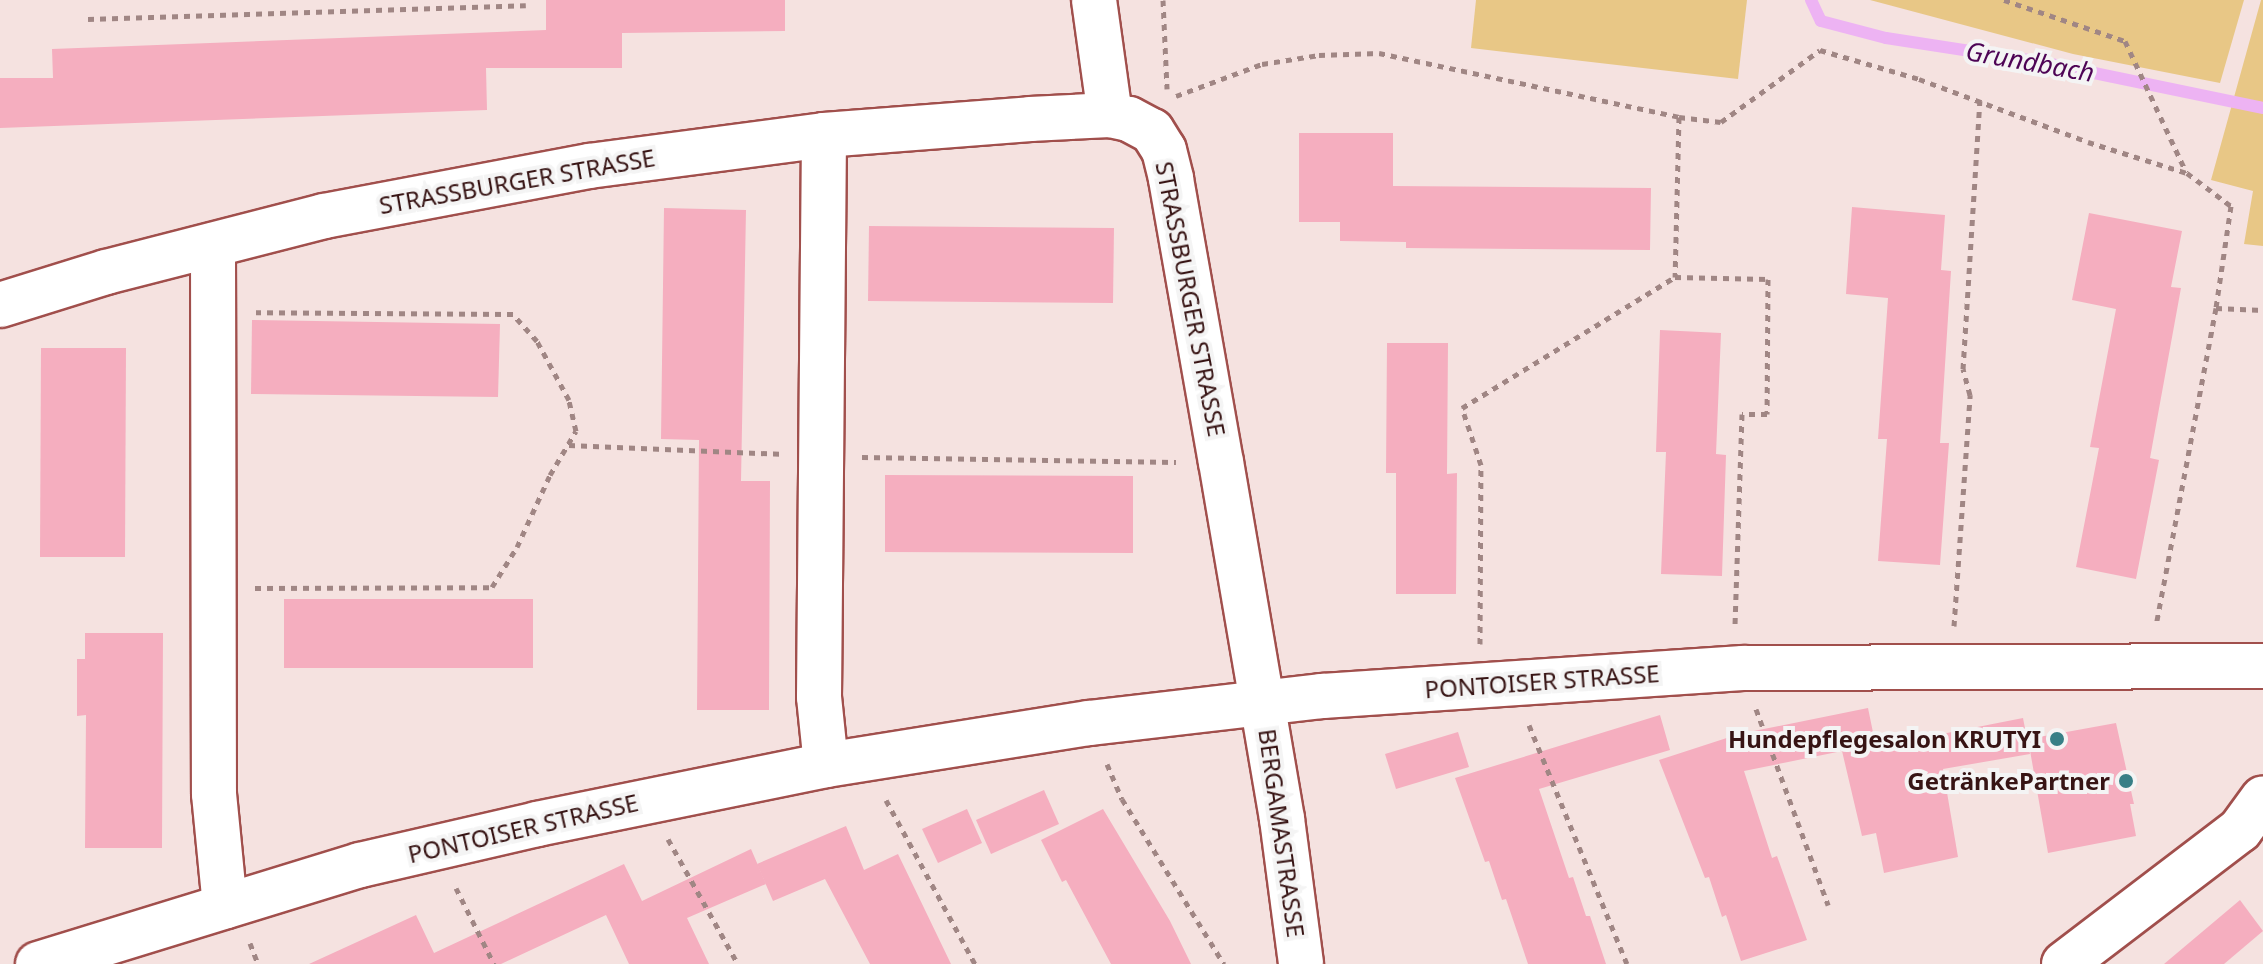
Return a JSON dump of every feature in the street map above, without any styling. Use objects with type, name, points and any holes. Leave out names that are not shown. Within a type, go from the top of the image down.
[{"type":"street","points":[[1094,0],[1110,115]]},
{"type":"street","name":"STRASSBURGER STRASSE","points":[[0,305],[213,245],[428,194],[589,166],[824,135],[1110,115],[1129,119],[1152,131],[1164,150],[1262,702]]},
{"type":"street","points":[[824,135],[819,697],[846,762]]},
{"type":"street","points":[[213,245],[214,794],[225,906]]},
{"type":"street","name":"PONTOISER STRASSE","points":[[38,964],[360,865],[646,799],[846,762],[1089,723],[1262,702],[1743,668],[2263,666]]},
{"type":"street","name":"BERGAMASTRASSE","points":[[1262,702],[1301,964]]},
{"type":"street","points":[[2064,964],[2240,830],[2263,798]]},
{"type":"path","points":[[1163,0],[1167,99],[1262,64],[1319,55],[1379,53],[1448,64],[1679,117],[1721,122],[1820,50],[1980,101],[2088,142],[2187,173],[2231,206],[2216,308],[2148,665]]},
{"type":"path","points":[[2004,0],[2125,41],[2187,173]]},
{"type":"path","points":[[88,19],[526,5]]},
{"type":"path","points":[[1951,666],[1970,395],[1963,369],[1980,101]]},
{"type":"path","points":[[1675,277],[1679,117]]},
{"type":"path","points":[[1627,964],[1496,684],[1481,465],[1462,408],[1675,277],[1768,279],[1767,414],[1742,414],[1735,635],[1763,733],[1828,905]]},
{"type":"path","points":[[2216,308],[2263,310]]},
{"type":"path","points":[[214,311],[513,314],[537,341],[569,400],[576,431],[550,475],[517,547],[492,587],[214,588]]},
{"type":"path","points":[[569,445],[819,456],[1221,462]]},
{"type":"path","points":[[1089,723],[1122,799],[1224,964]]},
{"type":"path","points":[[846,762],[925,876],[975,964]]},
{"type":"path","points":[[646,799],[738,964]]},
{"type":"path","points":[[436,848],[494,964]]},
{"type":"shaded area","points":[[1476,0],[1747,0],[1738,79],[1471,48]]},
{"type":"shaded area","points":[[1870,0],[2244,0],[2220,83],[2073,54]]},
{"type":"shaded area","points":[[2261,0],[2263,246],[2244,244],[2253,191],[2211,180]]},
{"type":"building","points":[[546,0],[785,0],[785,31],[622,33],[622,68],[486,68],[487,110],[0,128],[0,78],[53,78],[52,49],[546,30]]},
{"type":"building","points":[[1299,133],[1393,133],[1393,186],[1651,188],[1650,250],[1406,248],[1406,242],[1340,241],[1340,222],[1299,222]]},
{"type":"building","points":[[1852,207],[1945,215],[1941,270],[1951,271],[1940,443],[1949,443],[1940,565],[1878,561],[1887,439],[1878,439],[1888,298],[1846,294]]},
{"type":"building","points":[[664,208],[746,210],[741,481],[770,481],[769,710],[697,710],[699,440],[661,439]]},
{"type":"building","points":[[2089,213],[2182,231],[2171,287],[2181,288],[2150,458],[2159,460],[2136,579],[2076,567],[2099,448],[2090,447],[2116,309],[2072,300]]},
{"type":"building","points":[[869,226],[1114,228],[1113,303],[868,301]]},
{"type":"building","points":[[252,320],[500,324],[498,397],[251,394]]},
{"type":"building","points":[[1660,330],[1721,333],[1716,454],[1726,455],[1722,576],[1661,574],[1666,452],[1656,452]]},
{"type":"building","points":[[1387,343],[1448,343],[1447,474],[1457,473],[1456,594],[1396,594],[1396,473],[1386,473]]},
{"type":"building","points":[[41,348],[126,348],[125,557],[40,557]]},
{"type":"building","points":[[885,475],[1133,476],[1133,553],[885,552]]},
{"type":"building","points":[[284,599],[533,599],[533,668],[284,668]]},
{"type":"building","points":[[85,633],[163,633],[162,848],[85,848],[86,715],[77,716],[77,659],[85,659]]},
{"type":"building","points":[[1868,708],[1876,747],[2023,718],[2030,754],[1943,769],[1958,857],[1884,873],[1876,833],[1862,836],[1842,751],[1744,771],[1772,858],[1777,856],[1807,940],[1741,961],[1726,915],[1722,917],[1709,877],[1705,878],[1659,760],[1739,734]]},
{"type":"building","points":[[1660,715],[1670,750],[1539,789],[1569,878],[1573,877],[1586,916],[1590,916],[1606,964],[1528,964],[1506,899],[1502,900],[1489,861],[1485,862],[1455,778]]},
{"type":"building","points":[[2116,723],[2134,804],[2130,804],[2136,836],[2048,853],[2028,739]]},
{"type":"building","points":[[1458,732],[1469,767],[1396,789],[1385,754]]},
{"type":"building","points":[[1044,790],[1059,824],[991,854],[976,820]]},
{"type":"building","points":[[967,809],[982,843],[938,863],[922,829]]},
{"type":"building","points":[[1103,809],[1170,921],[1191,964],[1111,964],[1066,880],[1062,882],[1041,840]]},
{"type":"building","points":[[846,826],[864,870],[898,854],[951,964],[870,964],[825,879],[773,901],[757,864]]},
{"type":"building","points":[[751,849],[766,884],[687,918],[709,964],[629,964],[606,915],[501,964],[309,964],[416,915],[434,953],[624,864],[642,901]]},
{"type":"building","points":[[2240,900],[2263,931],[2224,964],[2164,964]]},
{"type":"waterway","name":"Grundbach","points":[[1811,0],[1821,21],[1886,38],[2041,62],[2263,108]]},
{"type":"place","name":"Hundepflegesalon KRUTYI","points":[[2057,739]]},
{"type":"place","name":"GetränkePartner","points":[[2126,781]]}]
